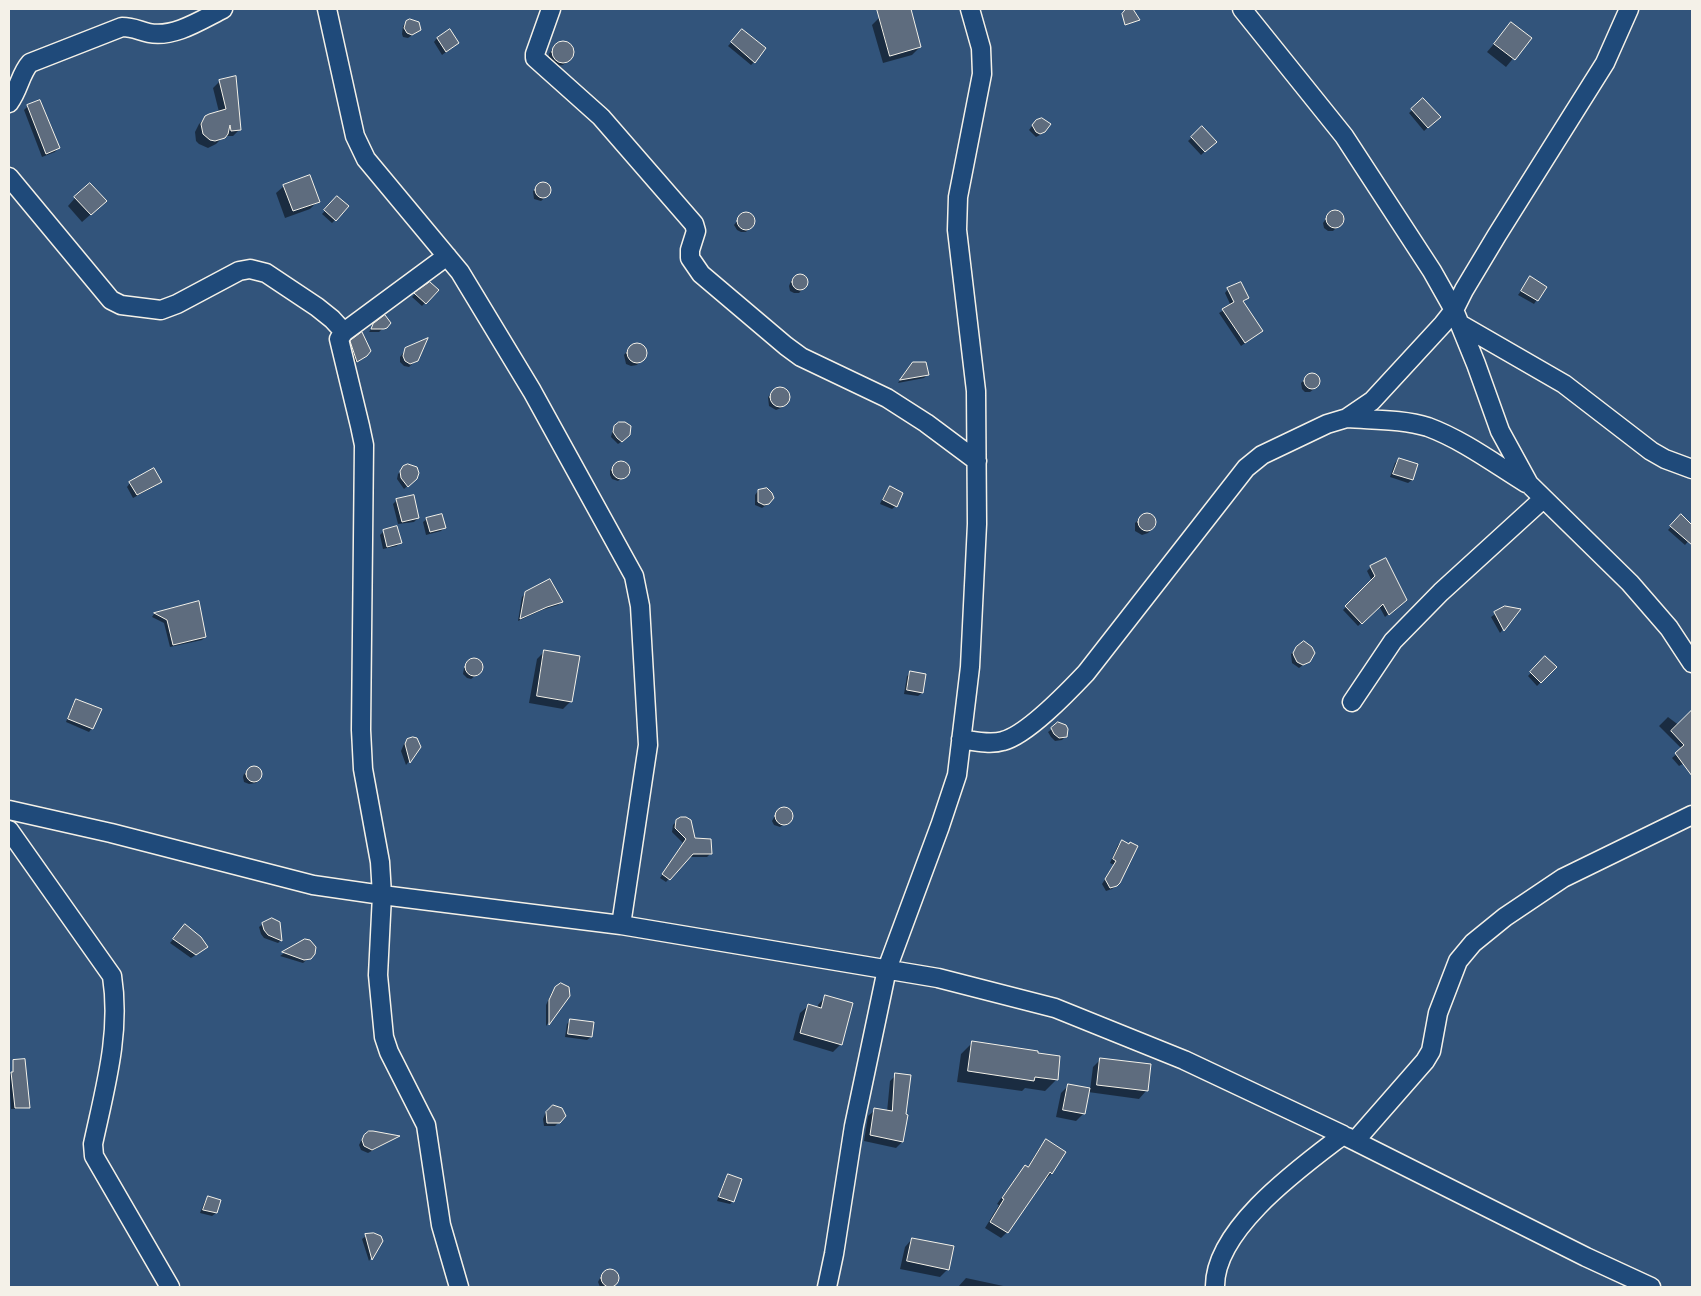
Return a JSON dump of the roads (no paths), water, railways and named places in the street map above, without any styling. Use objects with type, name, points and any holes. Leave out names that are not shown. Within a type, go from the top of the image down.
[{"type":"street","points":[[9,103],[16,95],[26,67],[30,62],[122,27],[133,27],[149,33],[167,33],[190,25],[223,9]]},
{"type":"street","points":[[327,9],[355,136],[366,159],[460,272],[532,390],[634,576],[640,606],[648,745],[621,924]]},
{"type":"street","points":[[551,9],[535,58],[601,117],[694,224],[696,230],[690,250],[690,258],[701,274],[801,357],[887,398],[926,423],[977,461]]},
{"type":"street","points":[[827,1287],[854,1126],[886,969],[940,826],[957,774],[970,667],[977,524],[976,390],[957,230],[958,197],[982,74],[981,48],[970,9]]},
{"type":"street","points":[[1242,9],[1344,136],[1432,271],[1457,317],[1500,431],[1529,484]]},
{"type":"street","points":[[961,739],[1002,742],[1019,735],[1068,692],[1086,673],[1246,468],[1262,455],[1327,424],[1347,418],[1372,401],[1443,324],[1457,317],[1464,290],[1606,63],[1629,9]]},
{"type":"street","points":[[9,177],[111,300],[121,305],[160,310],[177,304],[239,271],[250,269],[266,273],[317,306],[344,332]]},
{"type":"street","points":[[447,256],[344,332],[338,339],[364,445],[361,730],[363,769],[380,862],[382,895],[378,975],[384,1037],[389,1052],[426,1125],[441,1225],[459,1287]]},
{"type":"street","points":[[1457,317],[1564,384],[1651,450],[1666,459],[1692,469]]},
{"type":"street","points":[[1347,418],[1405,422],[1427,427],[1454,440],[1529,484],[1630,584],[1669,628],[1692,663]]},
{"type":"street","points":[[1352,702],[1394,641],[1441,592],[1543,498]]},
{"type":"street","points":[[9,810],[111,833],[313,885],[621,924],[938,978],[1055,1008],[1184,1060],[1349,1138],[1651,1287]]},
{"type":"street","points":[[1215,1287],[1214,1278],[1224,1248],[1253,1211],[1305,1164],[1349,1138],[1425,1061],[1431,1051],[1438,1013],[1458,962],[1473,943],[1505,917],[1563,878],[1692,815]]},
{"type":"street","points":[[9,830],[112,976],[115,1034],[93,1144],[94,1156],[170,1287]]}]
